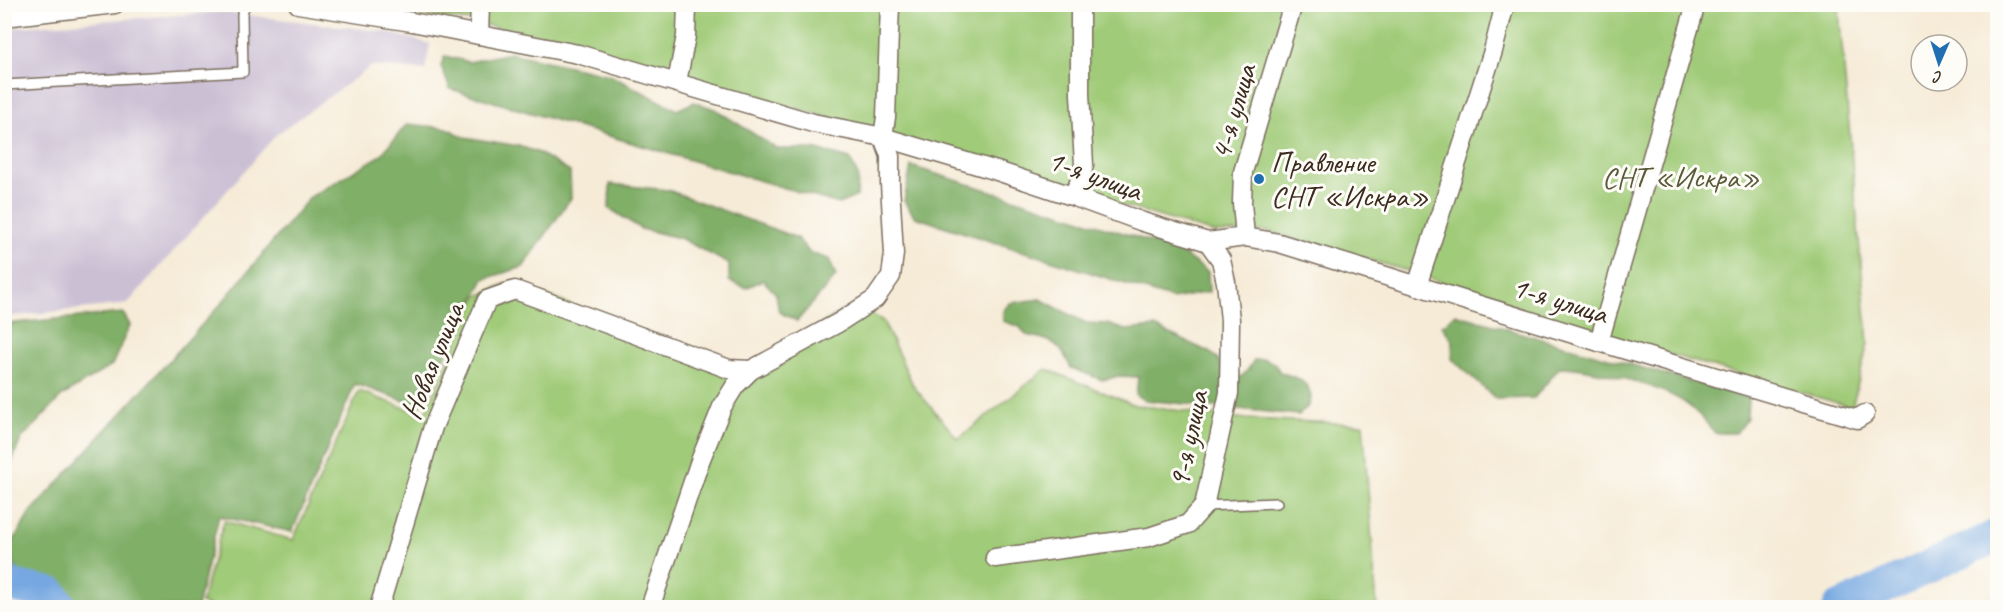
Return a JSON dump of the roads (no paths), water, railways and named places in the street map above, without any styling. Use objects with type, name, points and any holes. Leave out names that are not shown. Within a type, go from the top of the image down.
[{"type":"street","points":[[4,17],[115,4]]},
{"type":"street","name":"1-я улица","points":[[298,4],[412,22],[578,54],[813,123],[882,137],[997,171],[1208,242],[1245,237],[1279,243],[1857,419],[1865,414]]},
{"type":"street","points":[[479,35],[480,4]]},
{"type":"street","points":[[677,82],[686,36],[687,4]]},
{"type":"street","points":[[650,608],[684,502],[722,407],[735,386],[751,370],[838,323],[874,298],[891,276],[894,254],[890,156],[882,137],[886,117],[890,4]]},
{"type":"street","points":[[1072,196],[1079,183],[1084,165],[1080,94],[1080,4]]},
{"type":"street","name":"4-я улица","points":[[1245,237],[1242,202],[1243,172],[1293,4]]},
{"type":"street","points":[[1417,286],[1493,51],[1505,4]]},
{"type":"street","points":[[1599,342],[1696,4]]},
{"type":"street","name":"9-я улица","points":[[995,558],[1149,537],[1188,524],[1204,506],[1229,393],[1230,320],[1226,282],[1221,260],[1208,242]]},
{"type":"street","name":"Новая улица","points":[[379,608],[433,427],[488,300],[515,290],[729,369],[751,370]]},
{"type":"lane","points":[[4,85],[243,72],[242,15],[245,4]]},
{"type":"lane","points":[[1204,506],[1277,503]]},
{"type":"waterway","points":[[1839,608],[1998,535]]},
{"type":"waterway","points":[[4,579],[9,585],[52,594],[62,608]]},
{"type":"place","name":"Правление СНТ «Искра»","points":[[1259,179]]},
{"type":"park label","name":"СНТ «Искра»","points":[[1681,177]]}]
